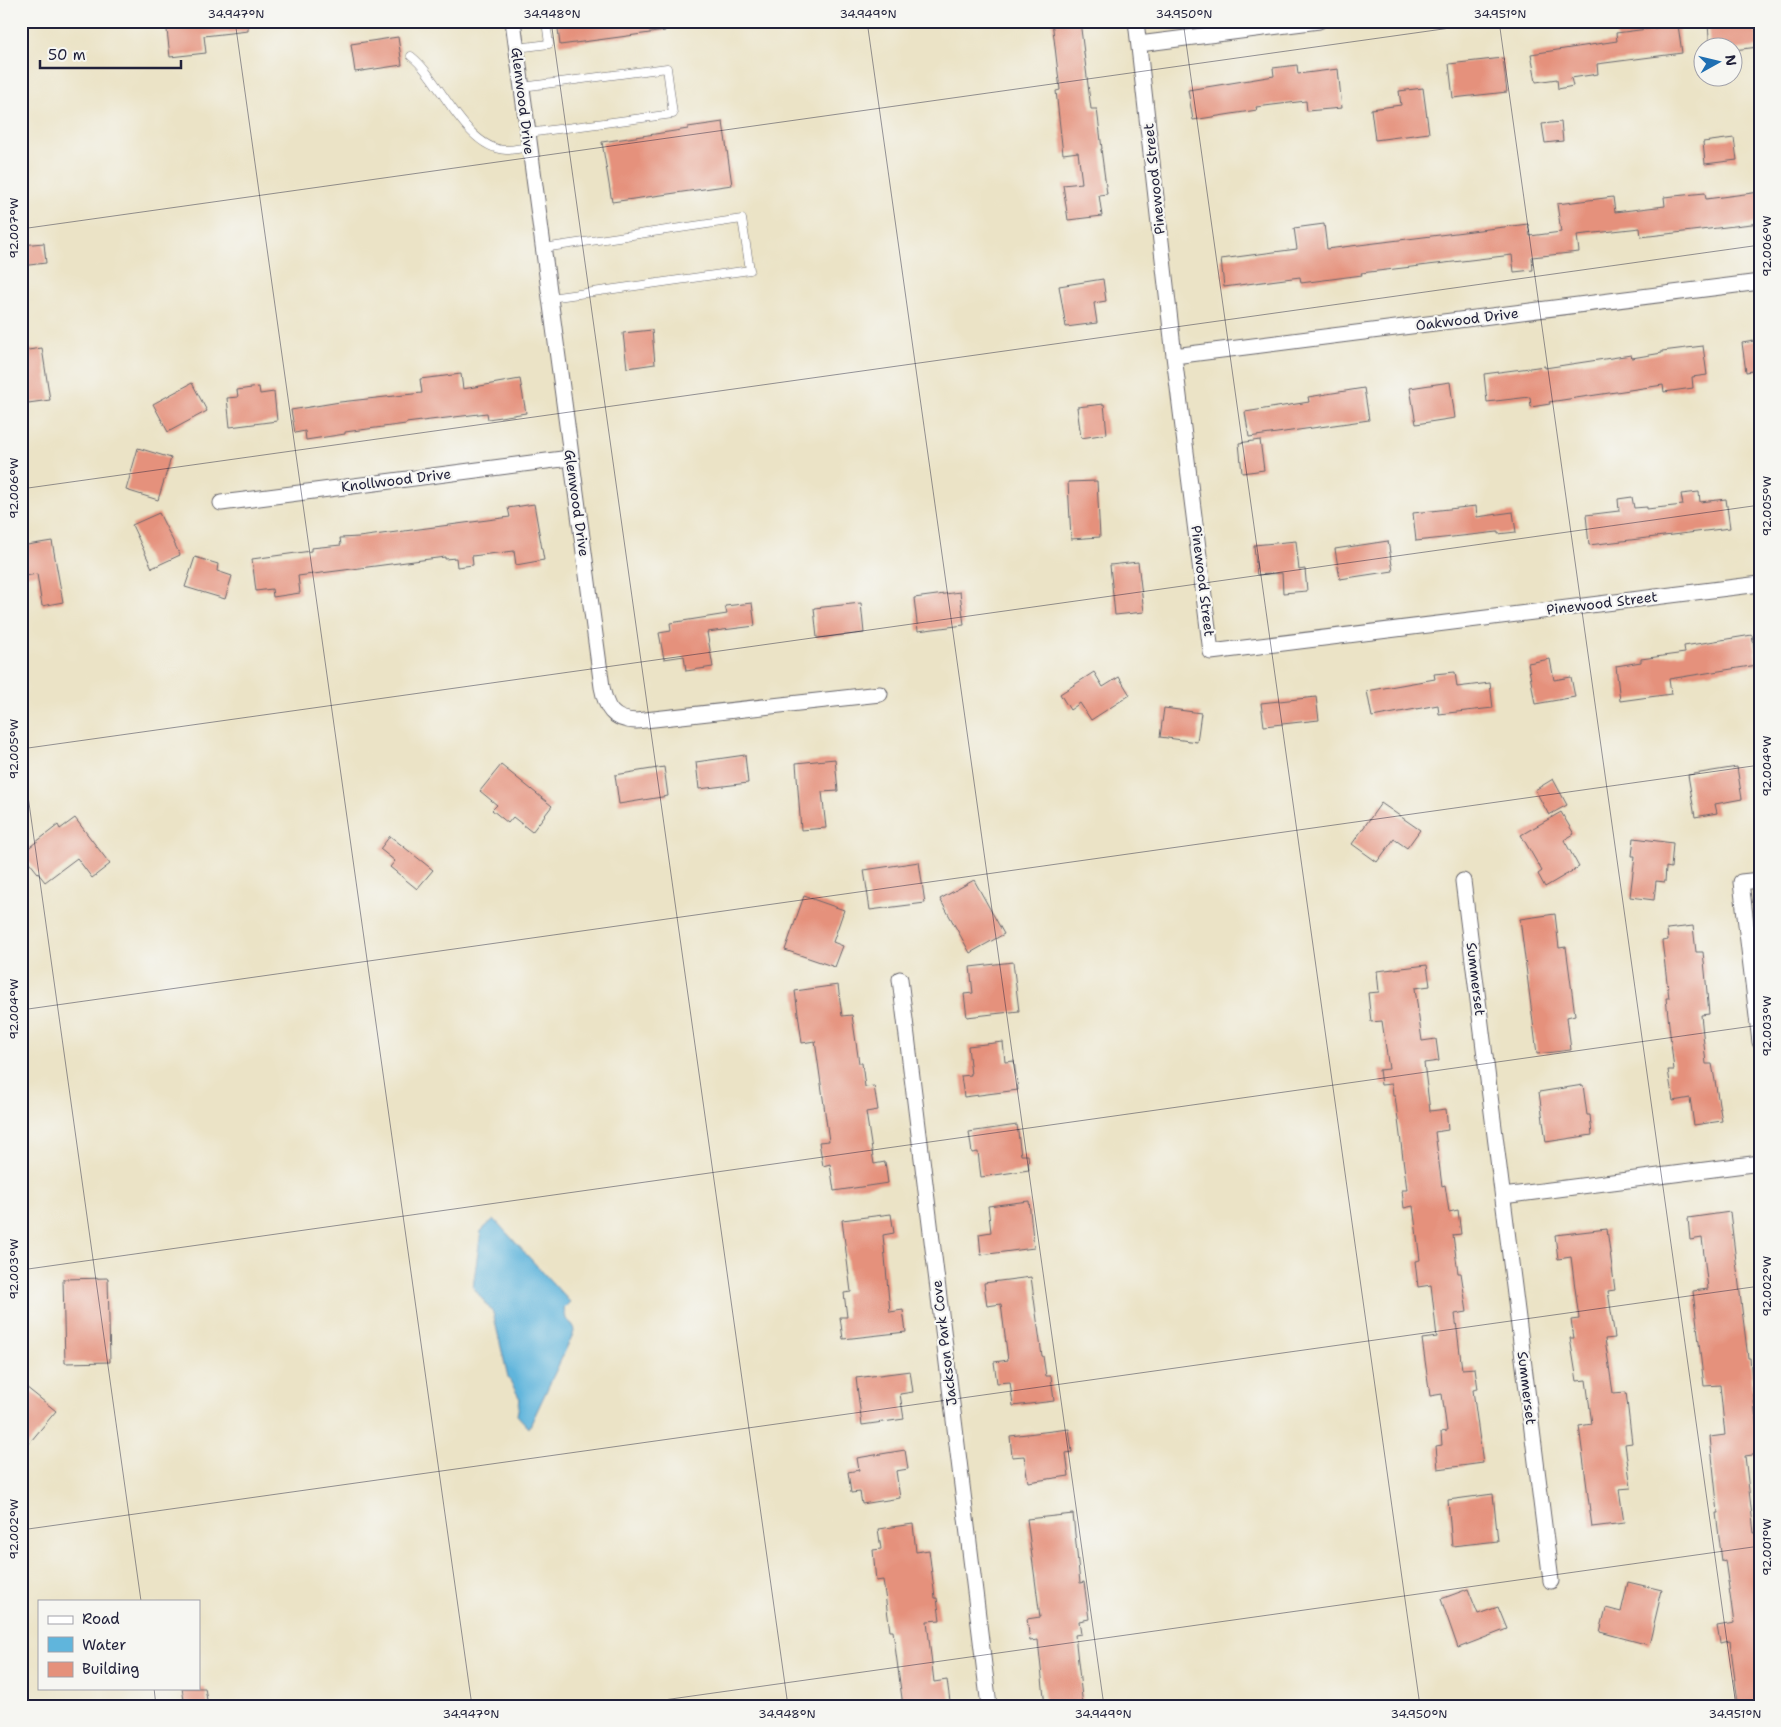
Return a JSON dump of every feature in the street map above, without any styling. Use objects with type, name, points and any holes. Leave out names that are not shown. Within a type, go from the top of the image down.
[{"type":"street","name":"Glenwood Drive","points":[[513,21],[570,458],[602,686],[608,706],[619,718],[636,721],[880,694]]},
{"type":"street","name":"Pinewood Street","points":[[1136,21],[1174,356],[1212,652],[1760,584]]},
{"type":"street","points":[[1139,44],[1319,21]]},
{"type":"street","name":"Oakwood Drive","points":[[1174,356],[1760,282]]},
{"type":"street","name":"Knollwood Drive","points":[[221,503],[570,458]]},
{"type":"street","points":[[1760,880],[1740,882],[1760,1042]]},
{"type":"street","name":"Summerset","points":[[1463,881],[1551,1581]]},
{"type":"street","name":"Jackson Park Cove","points":[[900,979],[963,1506],[989,1706]]},
{"type":"street","points":[[1503,1196],[1760,1163]]},
{"type":"lane","points":[[517,48],[549,44],[546,21]]},
{"type":"lane","points":[[412,56],[421,63],[433,79],[455,114],[484,144],[505,150],[529,140],[673,114],[667,68],[522,87]]},
{"type":"lane","points":[[543,248],[742,219],[750,270],[550,298]]},
{"type":"water","points":[[494,1219],[570,1302],[564,1308],[566,1319],[573,1325],[574,1332],[529,1428],[517,1415],[520,1399],[508,1377],[493,1313],[473,1287],[481,1231]]},
{"type":"building","points":[[166,21],[248,21],[248,31],[204,36],[206,53],[170,57]]},
{"type":"building","points":[[557,21],[664,21],[665,31],[560,45]]},
{"type":"building","points":[[1052,21],[1080,21],[1091,109],[1097,109],[1102,149],[1107,194],[1099,195],[1102,216],[1068,220],[1063,185],[1082,183],[1078,152],[1063,154],[1056,91],[1060,90]]},
{"type":"building","points":[[1755,21],[1758,47],[1744,49],[1744,38],[1709,38],[1708,25]]},
{"type":"building","points":[[1678,25],[1682,53],[1597,64],[1598,74],[1571,78],[1573,86],[1558,89],[1557,79],[1536,82],[1531,54],[1617,41],[1616,33]]},
{"type":"building","points":[[398,37],[402,65],[355,72],[351,44]]},
{"type":"building","points":[[1503,58],[1507,92],[1453,98],[1449,64]]},
{"type":"building","points":[[1297,65],[1298,74],[1338,69],[1342,108],[1307,111],[1306,101],[1256,107],[1257,110],[1193,120],[1188,90],[1274,76],[1273,68]]},
{"type":"building","points":[[1423,88],[1429,133],[1375,140],[1371,109],[1401,105],[1399,91]]},
{"type":"building","points":[[723,122],[732,185],[612,202],[602,142]]},
{"type":"building","points":[[1561,122],[1563,141],[1545,143],[1542,124]]},
{"type":"building","points":[[1734,138],[1737,160],[1705,164],[1703,142]]},
{"type":"building","points":[[1760,192],[1760,223],[1641,237],[1640,228],[1577,235],[1579,252],[1532,257],[1533,270],[1514,272],[1512,255],[1361,273],[1362,275],[1301,283],[1300,277],[1224,287],[1221,259],[1297,249],[1294,228],[1324,224],[1327,249],[1528,224],[1530,236],[1561,232],[1557,204],[1613,197],[1615,212],[1665,206],[1664,197],[1705,193],[1706,199]]},
{"type":"building","points":[[44,243],[46,263],[21,266],[21,245]]},
{"type":"building","points":[[1103,279],[1106,301],[1094,303],[1097,323],[1066,327],[1059,286]]},
{"type":"building","points":[[652,330],[655,364],[627,368],[623,333]]},
{"type":"building","points":[[1760,340],[1760,370],[1746,372],[1742,343]]},
{"type":"building","points":[[1703,346],[1707,375],[1692,377],[1693,388],[1664,392],[1663,385],[1549,402],[1550,404],[1531,407],[1530,397],[1487,402],[1484,374],[1545,366],[1545,368],[1631,355],[1632,358],[1662,353],[1662,351]]},
{"type":"building","points":[[42,348],[50,400],[21,404],[21,351]]},
{"type":"building","points":[[461,374],[463,389],[520,379],[526,413],[488,419],[487,413],[345,432],[345,434],[306,440],[305,431],[295,433],[291,410],[340,402],[422,393],[420,379]]},
{"type":"building","points":[[1450,382],[1455,418],[1416,424],[1410,388]]},
{"type":"building","points":[[192,383],[207,411],[168,432],[153,404]]},
{"type":"building","points":[[259,387],[260,394],[274,392],[277,421],[230,427],[227,398],[238,397],[237,390]]},
{"type":"building","points":[[1364,388],[1369,420],[1249,437],[1245,412],[1309,402],[1308,397]]},
{"type":"building","points":[[1104,404],[1107,434],[1081,438],[1077,407]]},
{"type":"building","points":[[1260,440],[1264,470],[1242,473],[1239,443]]},
{"type":"building","points":[[138,448],[171,458],[158,500],[126,490]]},
{"type":"building","points":[[1097,481],[1100,537],[1071,539],[1068,482]]},
{"type":"building","points":[[1699,492],[1700,502],[1726,499],[1730,528],[1589,545],[1586,515],[1619,511],[1618,499],[1632,497],[1634,508],[1647,507],[1647,509],[1683,505],[1681,494]]},
{"type":"building","points":[[534,504],[544,560],[516,565],[514,551],[472,556],[473,565],[457,567],[456,558],[445,559],[445,557],[298,576],[300,593],[273,597],[272,589],[256,591],[252,559],[311,551],[311,548],[341,545],[340,538],[510,517],[508,508]]},
{"type":"building","points":[[1476,506],[1477,517],[1513,512],[1516,532],[1498,534],[1498,532],[1416,541],[1413,513]]},
{"type":"building","points":[[159,513],[180,555],[152,568],[132,525]]},
{"type":"building","points":[[52,541],[63,602],[42,606],[37,574],[25,576],[21,546]]},
{"type":"building","points":[[1296,541],[1299,570],[1305,569],[1307,591],[1283,593],[1282,573],[1257,575],[1254,545]]},
{"type":"building","points":[[1388,541],[1393,571],[1340,579],[1335,549]]},
{"type":"building","points":[[195,557],[218,564],[217,571],[232,576],[225,599],[185,587]]},
{"type":"building","points":[[1138,562],[1144,612],[1115,615],[1110,565]]},
{"type":"building","points":[[960,592],[964,625],[918,631],[914,598]]},
{"type":"building","points":[[752,603],[755,626],[707,632],[713,667],[686,671],[684,656],[664,659],[659,633],[671,631],[670,623],[727,614],[725,606]]},
{"type":"building","points":[[861,603],[864,633],[817,638],[814,608]]},
{"type":"building","points":[[1752,635],[1757,665],[1669,679],[1671,694],[1620,701],[1616,666],[1641,662],[1641,659],[1685,653],[1684,646]]},
{"type":"building","points":[[1550,659],[1554,680],[1571,677],[1575,697],[1535,704],[1528,663]]},
{"type":"building","points":[[1094,672],[1103,687],[1119,677],[1130,695],[1091,720],[1080,703],[1070,710],[1060,694]]},
{"type":"building","points":[[1455,672],[1457,687],[1490,683],[1493,708],[1439,714],[1438,705],[1372,717],[1367,691],[1435,679],[1434,674]]},
{"type":"building","points":[[1316,697],[1319,720],[1264,726],[1261,703]]},
{"type":"building","points":[[1164,708],[1201,713],[1197,742],[1160,737]]},
{"type":"building","points":[[745,755],[748,783],[699,789],[696,762]]},
{"type":"building","points":[[835,759],[838,791],[822,792],[826,828],[801,830],[796,763]]},
{"type":"building","points":[[501,765],[552,806],[532,832],[513,817],[508,823],[492,810],[497,805],[480,791]]},
{"type":"building","points":[[664,767],[668,796],[619,804],[615,775]]},
{"type":"building","points":[[1737,767],[1742,799],[1715,804],[1717,813],[1695,817],[1688,775]]},
{"type":"building","points":[[1553,779],[1567,805],[1549,815],[1535,790]]},
{"type":"building","points":[[1381,803],[1420,830],[1407,848],[1394,839],[1377,862],[1352,844]]},
{"type":"building","points":[[1561,812],[1574,834],[1564,840],[1579,867],[1545,887],[1538,874],[1542,871],[1521,835]]},
{"type":"building","points":[[75,818],[110,864],[92,878],[77,858],[45,882],[22,853],[58,825],[60,829]]},
{"type":"building","points":[[390,836],[433,870],[417,889],[390,867],[395,861],[380,849]]},
{"type":"building","points":[[1634,838],[1673,843],[1671,868],[1666,867],[1665,882],[1656,881],[1654,900],[1630,897],[1635,856],[1632,856]]},
{"type":"building","points":[[919,862],[925,903],[870,910],[864,870]]},
{"type":"building","points":[[974,880],[1004,934],[970,953],[940,899]]},
{"type":"building","points":[[804,896],[844,910],[833,942],[843,946],[835,967],[785,950]]},
{"type":"building","points":[[1555,914],[1559,948],[1566,947],[1575,1015],[1567,1017],[1571,1050],[1537,1054],[1520,919]]},
{"type":"building","points":[[1693,926],[1696,952],[1703,952],[1705,971],[1709,1014],[1701,1015],[1706,1064],[1712,1064],[1722,1121],[1694,1125],[1690,1098],[1673,1101],[1668,1070],[1674,1070],[1666,998],[1669,998],[1662,941],[1668,940],[1667,929]]},
{"type":"building","points":[[1013,962],[1019,1011],[967,1017],[964,994],[973,993],[970,967]]},
{"type":"building","points":[[1427,965],[1430,986],[1415,988],[1422,1041],[1436,1039],[1439,1061],[1424,1063],[1430,1111],[1446,1109],[1448,1130],[1435,1132],[1442,1186],[1445,1185],[1449,1212],[1458,1210],[1461,1234],[1453,1235],[1458,1273],[1461,1273],[1467,1312],[1455,1314],[1462,1369],[1475,1368],[1478,1389],[1473,1390],[1483,1463],[1438,1469],[1436,1446],[1442,1445],[1441,1432],[1447,1431],[1442,1394],[1430,1396],[1422,1339],[1437,1337],[1431,1285],[1418,1287],[1415,1261],[1420,1260],[1413,1206],[1404,1208],[1402,1190],[1407,1190],[1395,1096],[1393,1096],[1392,1084],[1381,1085],[1379,1070],[1389,1069],[1382,1021],[1371,1022],[1368,993],[1379,992],[1377,971]]},
{"type":"building","points":[[838,985],[842,1016],[852,1015],[859,1063],[862,1063],[865,1087],[874,1086],[878,1110],[866,1112],[874,1164],[885,1162],[888,1183],[834,1191],[830,1164],[823,1166],[819,1142],[829,1141],[815,1041],[802,1043],[795,991]]},
{"type":"building","points":[[1003,1042],[1005,1062],[1014,1061],[1018,1090],[964,1097],[961,1076],[971,1075],[968,1046]]},
{"type":"building","points":[[1583,1085],[1587,1115],[1590,1115],[1592,1135],[1546,1142],[1539,1092]]},
{"type":"building","points":[[1017,1125],[1021,1155],[1028,1155],[1029,1170],[981,1177],[978,1152],[972,1153],[969,1132]]},
{"type":"building","points":[[1029,1201],[1034,1248],[981,1255],[979,1234],[991,1232],[988,1206]]},
{"type":"building","points":[[1730,1212],[1748,1358],[1750,1358],[1757,1431],[1760,1431],[1760,1454],[1745,1456],[1754,1533],[1760,1532],[1760,1701],[1738,1704],[1730,1641],[1720,1643],[1717,1626],[1734,1623],[1725,1560],[1722,1561],[1710,1437],[1725,1435],[1720,1385],[1704,1386],[1693,1291],[1708,1289],[1702,1238],[1690,1240],[1688,1218]]},
{"type":"building","points":[[891,1214],[894,1233],[883,1235],[890,1312],[903,1310],[906,1332],[843,1339],[840,1317],[847,1317],[844,1293],[851,1292],[842,1220]]},
{"type":"building","points":[[1607,1229],[1615,1290],[1608,1291],[1615,1338],[1605,1339],[1613,1393],[1626,1392],[1632,1443],[1625,1444],[1631,1488],[1619,1489],[1624,1523],[1592,1527],[1579,1426],[1592,1424],[1586,1380],[1577,1381],[1570,1338],[1574,1338],[1571,1320],[1579,1319],[1571,1257],[1558,1259],[1555,1235]]},
{"type":"building","points":[[1031,1277],[1042,1356],[1046,1376],[1051,1376],[1054,1401],[1013,1406],[1010,1382],[997,1383],[994,1362],[1008,1360],[1001,1304],[987,1306],[984,1283]]},
{"type":"building","points":[[108,1278],[110,1362],[65,1363],[63,1279]]},
{"type":"building","points":[[910,1371],[913,1392],[900,1394],[904,1419],[862,1425],[856,1378]]},
{"type":"building","points":[[21,1383],[56,1411],[21,1453]]},
{"type":"building","points":[[1069,1429],[1072,1452],[1066,1453],[1069,1476],[1028,1482],[1024,1456],[1012,1457],[1010,1436]]},
{"type":"building","points":[[905,1450],[908,1469],[896,1471],[900,1498],[862,1504],[860,1492],[851,1493],[848,1472],[859,1470],[857,1458]]},
{"type":"building","points":[[1493,1494],[1498,1541],[1452,1546],[1448,1500]]},
{"type":"building","points":[[1073,1514],[1080,1583],[1084,1582],[1089,1619],[1079,1621],[1081,1634],[1075,1635],[1083,1706],[1045,1706],[1038,1640],[1030,1641],[1027,1619],[1040,1617],[1027,1519]]},
{"type":"building","points":[[913,1524],[916,1552],[929,1550],[935,1598],[937,1598],[940,1620],[927,1621],[934,1682],[947,1680],[950,1701],[939,1702],[939,1706],[903,1706],[893,1631],[890,1631],[883,1580],[876,1581],[873,1550],[881,1549],[878,1529]]},
{"type":"building","points":[[1628,1582],[1662,1590],[1649,1645],[1600,1632],[1606,1608],[1621,1612]]},
{"type":"building","points":[[1468,1589],[1478,1614],[1498,1607],[1507,1629],[1458,1648],[1441,1599]]},
{"type":"building","points":[[200,1688],[205,1688],[208,1706],[185,1706],[182,1690],[200,1690]]}]
